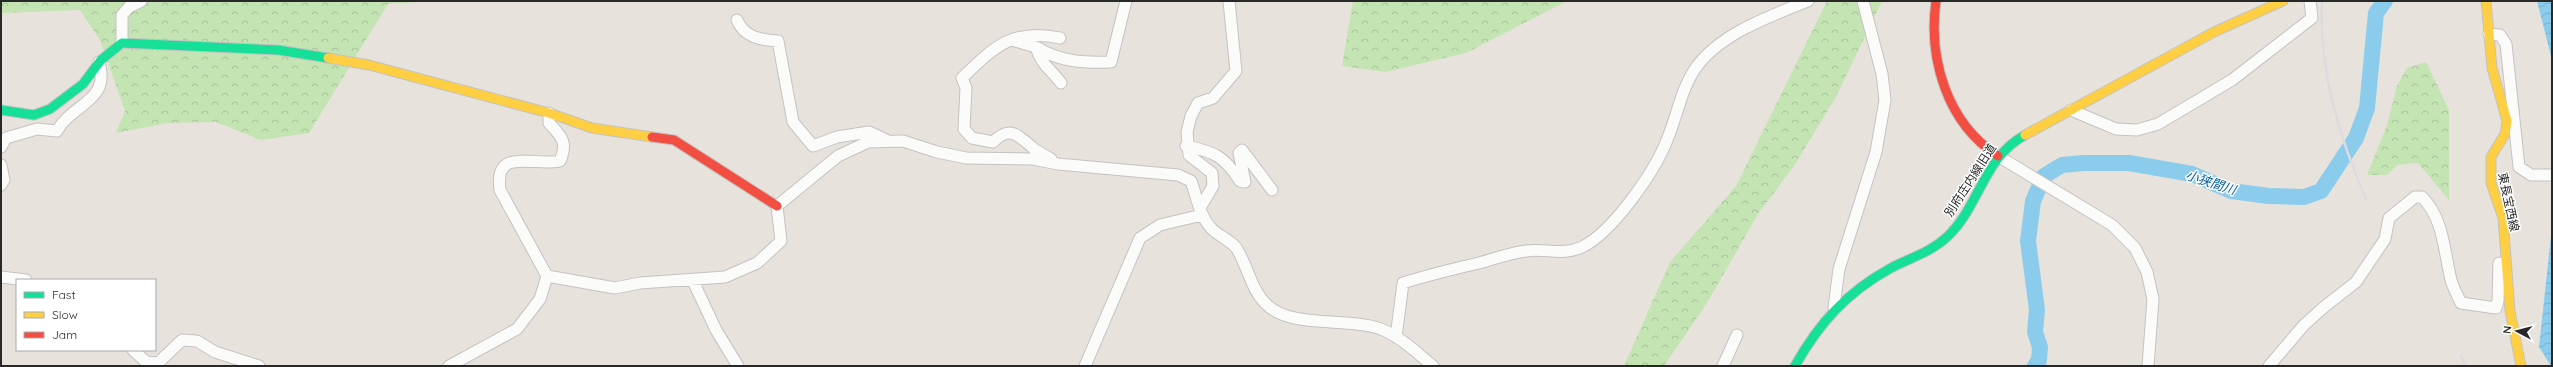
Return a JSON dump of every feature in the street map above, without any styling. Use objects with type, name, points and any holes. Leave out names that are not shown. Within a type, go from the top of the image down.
[{"type":"street","points":[[122,43],[122,15],[129,7],[141,1]]},
{"type":"street","points":[[1012,40],[1036,47],[1051,56],[1069,60],[1111,62],[1126,1]]},
{"type":"street","points":[[1085,366],[1140,238],[1160,225],[1201,211],[1213,186],[1212,173],[1189,155],[1186,146],[1187,132],[1191,116],[1198,103],[1213,98],[1236,71],[1229,1]]},
{"type":"street","points":[[1396,337],[1403,283],[1454,267],[1526,250],[1568,252],[1583,247],[1594,239],[1634,199],[1653,169],[1667,140],[1684,90],[1695,69],[1729,38],[1774,15],[1808,1]]},
{"type":"street","points":[[1834,307],[1839,268],[1876,152],[1885,100],[1882,74],[1863,1]]},
{"type":"street","points":[[1936,1],[1933,23],[1934,43],[1953,108],[1971,134],[1998,156],[2112,225],[2135,248],[2147,272],[2153,299],[2148,366]]},
{"type":"street","name":"別府庄内線旧道","points":[[1795,366],[1814,331],[1834,307],[1885,271],[1921,255],[1947,236],[1969,208],[1998,156],[2015,139],[2214,32],[2283,1]]},
{"type":"street","points":[[2071,110],[2116,129],[2137,130],[2158,124],[2232,80],[2312,18],[2310,1]]},
{"type":"street","name":"東長宝西線","points":[[2486,1],[2492,68],[2507,121],[2505,134],[2492,151],[2490,177],[2503,218],[2510,311],[2522,366]]},
{"type":"street","points":[[737,20],[741,29],[759,40],[778,41],[793,122],[813,146],[837,137],[869,132],[888,141]]},
{"type":"street","points":[[1058,164],[1033,148],[1020,135],[1011,132],[999,136],[993,142],[984,142],[972,138],[964,129],[966,88],[962,78],[1002,44],[1027,34],[1060,38]]},
{"type":"street","points":[[2489,34],[2500,35],[2506,44],[2517,159],[2522,171],[2534,176],[2552,175]]},
{"type":"street","points":[[1,110],[34,115],[50,109],[83,84],[99,62],[122,43],[278,50],[362,64],[549,113],[592,128],[674,140],[777,206]]},
{"type":"street","points":[[1036,47],[1040,61],[1052,70],[1061,83]]},
{"type":"street","points":[[1,147],[6,138],[37,129],[57,131],[75,110],[90,102],[100,86],[102,72],[99,62]]},
{"type":"street","points":[[449,366],[517,329],[540,299],[547,276],[500,190],[499,177],[501,169],[509,162],[528,161],[549,164],[560,161],[565,149],[561,136],[549,123],[549,113]]},
{"type":"street","points":[[777,206],[838,156],[868,142],[903,141],[937,152],[966,158],[1033,159],[1058,164],[1178,175],[1191,181],[1201,211],[1211,228],[1236,248],[1252,284],[1267,305],[1282,314],[1372,327],[1396,337],[1433,366]]},
{"type":"street","points":[[1186,146],[1216,153],[1231,166],[1240,181],[1245,182],[1239,153],[1242,150],[1272,190]]},
{"type":"street","points":[[1,165],[4,180],[1,185]]},
{"type":"street","points":[[2269,366],[2304,325],[2356,282],[2384,239],[2389,218],[2415,197],[2422,197],[2429,204],[2441,230],[2451,282],[2461,303],[2496,308],[2500,280],[2498,249],[2505,238]]},
{"type":"street","points":[[547,276],[615,288],[640,283],[693,281],[725,277],[757,263],[781,241],[777,206]]},
{"type":"street","points":[[1,277],[18,279]]},
{"type":"street","points":[[693,281],[716,330],[738,366]]},
{"type":"street","points":[[1723,366],[1737,335]]},
{"type":"street","points":[[134,351],[146,362],[158,363],[182,340],[197,341],[215,352],[259,366]]},
{"type":"green space","points":[[1,1],[432,1],[388,4],[309,133],[261,140],[216,122],[168,123],[116,133],[125,111],[100,40],[80,10],[1,13]]},
{"type":"green space","points":[[1353,1],[1567,1],[1466,53],[1385,72],[1342,66]]},
{"type":"green space","points":[[1827,1],[1882,1],[1836,97],[1794,166],[1758,214],[1707,303],[1664,366],[1624,366],[1670,262],[1736,186]]},
{"type":"green space","points":[[2426,62],[2449,110],[2449,200],[2418,163],[2397,165],[2387,175],[2367,175],[2387,125],[2397,86],[2407,68]]},
{"type":"water","points":[[2537,1],[2552,1],[2552,60]]},
{"type":"water","points":[[2552,227],[2552,366],[2551,366],[2539,347]]},
{"type":"waterway","name":"小狭間川","points":[[2035,366],[2039,360],[2040,347],[2035,332],[2037,310],[2028,241],[2033,201],[2044,176],[2062,165],[2083,163],[2129,163],[2192,174],[2231,191],[2269,196],[2304,197],[2321,191],[2356,138],[2367,108],[2376,13],[2385,1]]},
{"type":"railway","points":[[2322,1],[2323,51],[2332,102],[2347,151],[2366,199]]},
{"type":"railway","points":[[2461,355],[2465,366]]},
{"type":"traffic: fast","points":[[1,110],[34,115],[50,109],[83,84],[101,60],[122,43],[278,50],[328,58]]},
{"type":"traffic: fast","points":[[1795,366],[1804,350],[1824,322],[1848,298],[1875,277],[1927,251],[1947,237],[1958,225],[2000,156],[2011,145],[2025,135]]},
{"type":"traffic: slow","points":[[2025,135],[2214,32],[2283,1]]},
{"type":"traffic: slow","points":[[2486,1],[2492,68],[2507,121],[2505,134],[2491,157],[2491,183],[2503,218],[2510,311],[2521,366]]},
{"type":"traffic: slow","points":[[328,58],[369,65],[549,113],[592,128],[652,137]]},
{"type":"traffic: jam","points":[[1936,1],[1934,23],[1935,45],[1945,88],[1954,108],[1966,126],[1980,142],[1998,156]]},
{"type":"traffic: jam","points":[[652,137],[674,140],[777,206]]}]
